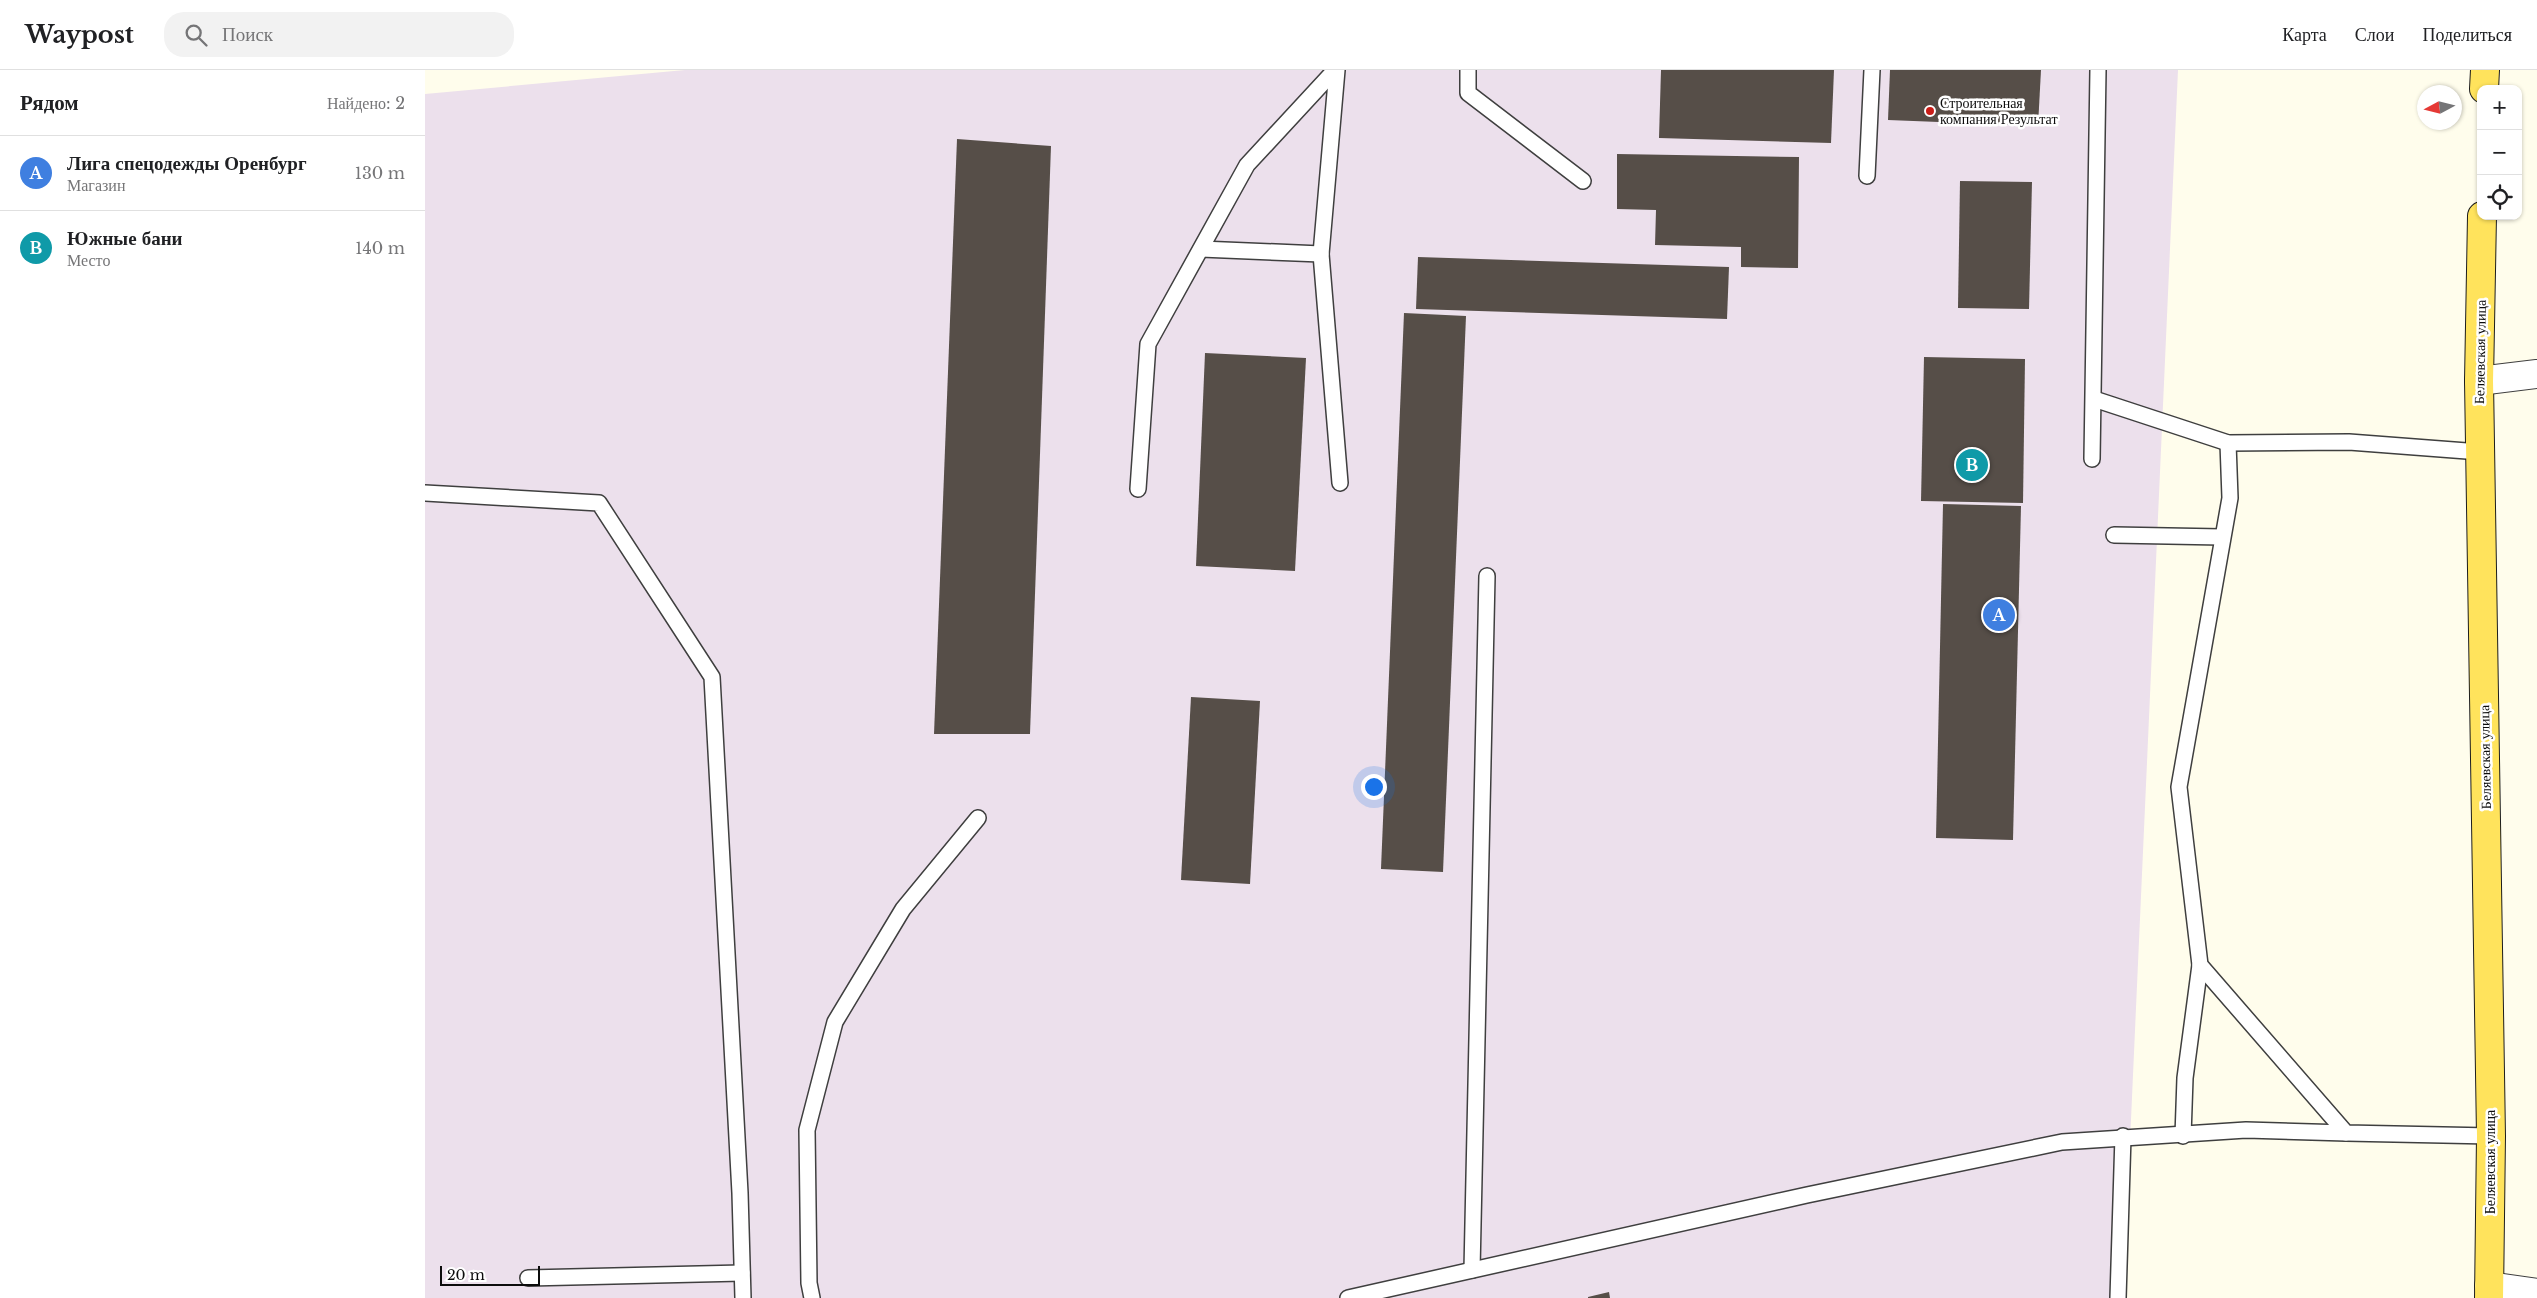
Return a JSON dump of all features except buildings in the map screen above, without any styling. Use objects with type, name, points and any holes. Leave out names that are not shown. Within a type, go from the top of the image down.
[{"type":"main road","points":[[2484,85],[2485,70]]},
{"type":"main road","name":"Беляевская улица","points":[[2482,220],[2479,452],[2491,1136],[2489,1292]]},
{"type":"street","points":[[2479,381],[2537,374]]},
{"type":"street","points":[[2489,1292],[2537,1293]]},
{"type":"lane","points":[[1138,489],[1148,344],[1247,165],[1336,70]]},
{"type":"lane","points":[[1336,70],[1321,254],[1340,483]]},
{"type":"lane","points":[[1468,70],[1467,93],[1583,180]]},
{"type":"lane","points":[[1867,176],[1872,70]]},
{"type":"lane","points":[[2091,459],[2098,70]]},
{"type":"lane","points":[[1201,249],[1321,254]]},
{"type":"lane","points":[[2093,399],[2228,443],[2349,442],[2479,452]]},
{"type":"lane","points":[[2183,1136],[2185,1078],[2200,965],[2179,787],[2230,498],[2228,443]]},
{"type":"lane","points":[[425,493],[599,503],[711,677],[740,1192],[743,1298]]},
{"type":"lane","points":[[2114,535],[2222,537]]},
{"type":"lane","points":[[1472,1270],[1487,576]]},
{"type":"lane","points":[[812,1298],[809,1283],[807,1130],[835,1022],[903,909],[977,818]]},
{"type":"lane","points":[[2200,965],[2346,1133]]},
{"type":"lane","points":[[1348,1298],[2062,1142],[2123,1136],[2183,1136],[2246,1130],[2491,1136]]},
{"type":"lane","points":[[2118,1298],[2123,1136]]},
{"type":"lane","points":[[528,1278],[742,1273]]},
{"type":"shaded area","points":[[685,70],[2178,70],[2123,1298],[425,1298],[425,94]]},
{"type":"place","name":"Строительная компания Результат","points":[[1930,111]]},
{"type":"place","name":"Южные бани","points":[[1972,465]]},
{"type":"place","name":"Лига спецодежды Оренбург","points":[[1999,615]]}]
